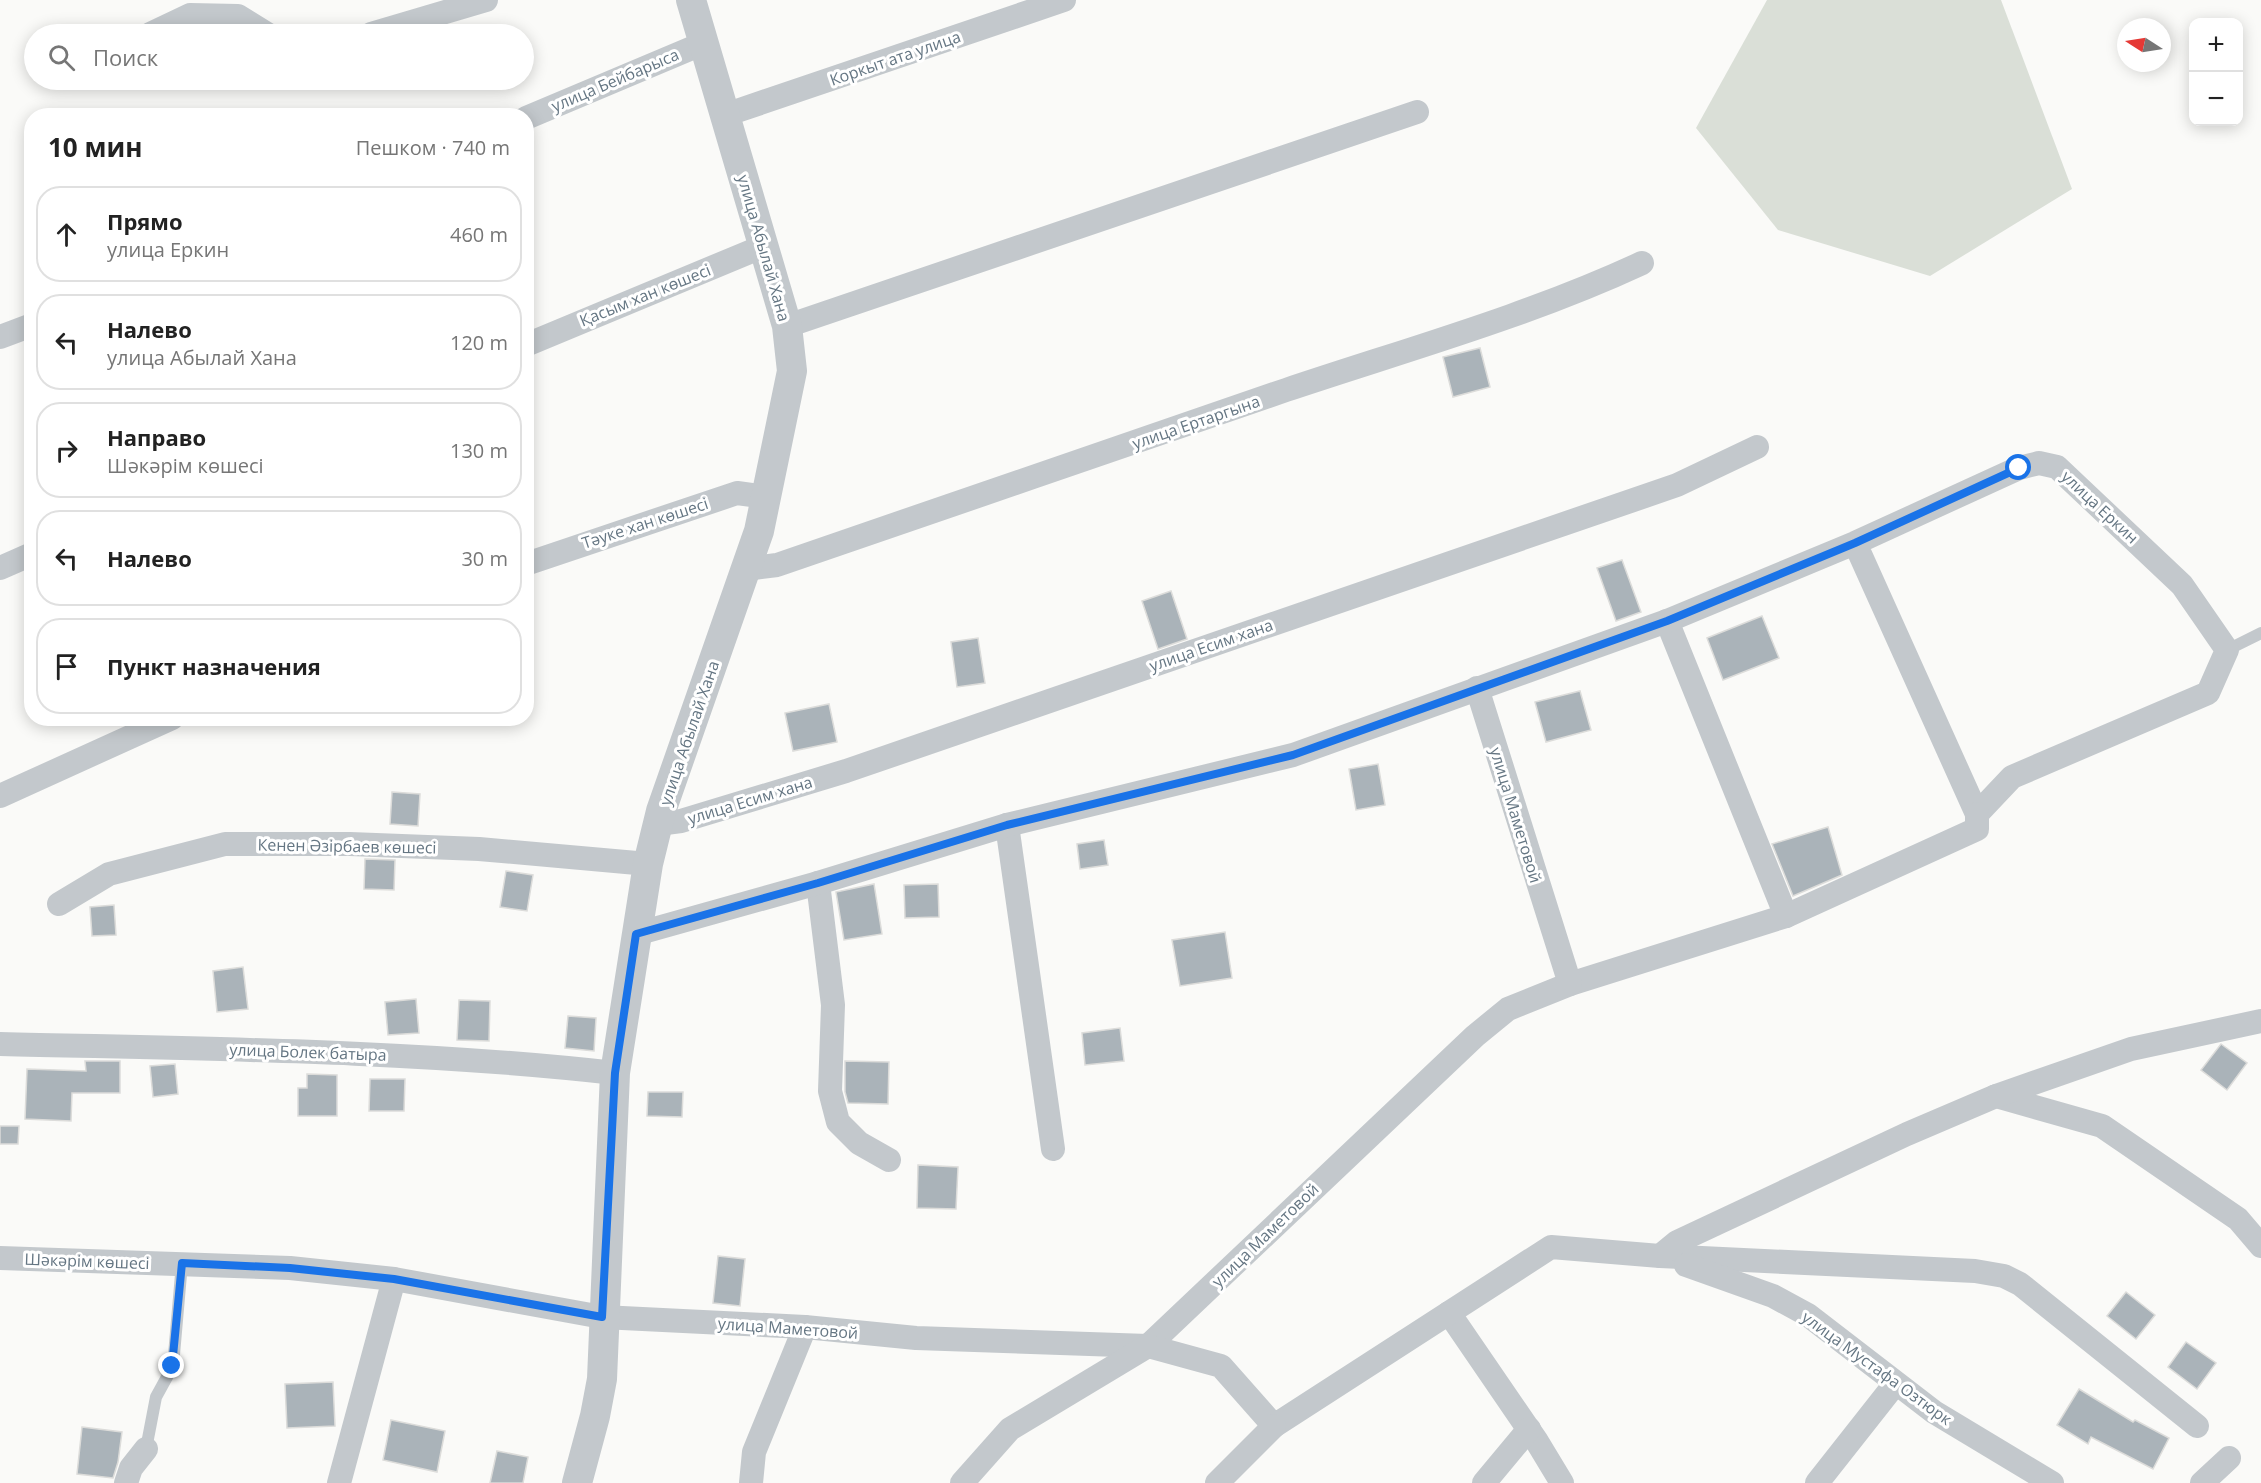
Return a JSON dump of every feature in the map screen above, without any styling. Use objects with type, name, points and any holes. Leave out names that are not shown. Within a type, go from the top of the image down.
[{"type":"street","points":[[405,24],[486,0]]},
{"type":"street","name":"улица Абылай Хана","points":[[577,1483],[599,1399],[615,1073],[648,864],[658,824],[759,531],[792,371],[787,326],[691,0]]},
{"type":"street","name":"Коркыт ата улица","points":[[725,115],[1064,0]]},
{"type":"street","points":[[171,24],[189,15],[238,16],[251,24]]},
{"type":"street","name":"улица Бейбарыса","points":[[534,115],[704,43]]},
{"type":"street","points":[[787,326],[1417,112]]},
{"type":"street","name":"Қасым хан көшесі","points":[[534,342],[764,246]]},
{"type":"street","name":"улица Ертаргына","points":[[746,569],[777,566],[1492,321],[1607,280],[1642,264]]},
{"type":"street","points":[[0,337],[24,328]]},
{"type":"street","name":"улица Есим хана","points":[[658,824],[681,821],[846,771],[1074,693],[1666,488],[1757,447]]},
{"type":"street","name":"улица Еркин","points":[[636,934],[818,883],[1007,825],[1293,755],[1667,621],[1855,543],[2019,468],[2039,462],[2057,467],[2182,585],[2227,650]]},
{"type":"street","name":"Тәуке хан көшесі","points":[[534,561],[737,494],[766,497]]},
{"type":"street","points":[[1570,984],[1786,916],[1977,829],[1977,814],[1855,543]]},
{"type":"street","points":[[0,568],[24,558]]},
{"type":"street","points":[[1667,621],[1786,916]]},
{"type":"street","points":[[1977,814],[2012,777],[2208,693],[2227,650]]},
{"type":"street","name":"улица Маметовой","points":[[602,1317],[805,1328],[916,1338],[1149,1346],[1475,1036],[1508,1009],[1570,984],[1477,688]]},
{"type":"street","points":[[0,796],[154,726]]},
{"type":"street","points":[[1007,825],[1053,1149]]},
{"type":"street","name":"Кенен Әзірбаев көшесі","points":[[59,904],[109,874],[225,844],[350,844],[479,849],[648,864]]},
{"type":"street","points":[[818,883],[833,1005],[830,1091],[838,1122],[859,1143],[889,1160]]},
{"type":"street","points":[[1660,1256],[1677,1242],[1907,1134],[1996,1096],[2132,1049],[2261,1021]]},
{"type":"street","name":"улица Болек батыра","points":[[0,1044],[346,1052],[507,1061],[615,1073]]},
{"type":"street","points":[[1996,1096],[2102,1126],[2238,1220],[2261,1246]]},
{"type":"street","points":[[1217,1483],[1274,1426],[1551,1247],[1660,1256],[1975,1271],[2004,1276],[2020,1284],[2197,1426]]},
{"type":"street","name":"улица Мустафа Озтюрк","points":[[1660,1256],[1782,1301],[1826,1328],[1895,1384],[1934,1412],[2052,1483]]},
{"type":"street","name":"Шәкәрім көшесі","points":[[0,1258],[290,1268],[394,1279],[602,1317]]},
{"type":"street","points":[[339,1483],[394,1279]]},
{"type":"street","points":[[1449,1313],[1529,1429],[1562,1483]]},
{"type":"street","points":[[751,1483],[754,1452],[805,1328]]},
{"type":"street","points":[[962,1483],[1010,1430],[1149,1346],[1221,1366],[1274,1426]]},
{"type":"street","points":[[1817,1483],[1895,1384]]},
{"type":"street","points":[[1484,1483],[1529,1429]]},
{"type":"street","points":[[126,1483],[132,1468],[146,1449]]},
{"type":"street","points":[[2202,1483],[2229,1458]]},
{"type":"lane","points":[[2227,650],[2261,633]]},
{"type":"lane","points":[[146,1449],[156,1397],[172,1366],[182,1263]]},
{"type":"shaded area","points":[[1767,0],[2001,0],[2072,189],[1930,276],[1778,230],[1696,128]]},
{"type":"building","points":[[1480,348],[1490,387],[1453,397],[1443,357]]},
{"type":"building","points":[[1622,560],[1641,612],[1616,621],[1597,568]]},
{"type":"building","points":[[1171,591],[1187,639],[1158,649],[1142,601]]},
{"type":"building","points":[[1762,616],[1779,658],[1723,680],[1707,638]]},
{"type":"building","points":[[978,638],[985,683],[957,687],[951,642]]},
{"type":"building","points":[[1580,691],[1591,730],[1546,742],[1535,702]]},
{"type":"building","points":[[829,704],[837,742],[793,751],[785,713]]},
{"type":"building","points":[[1378,764],[1385,805],[1356,810],[1349,769]]},
{"type":"building","points":[[392,792],[420,794],[418,826],[390,824]]},
{"type":"building","points":[[1828,827],[1842,875],[1793,896],[1772,844]]},
{"type":"building","points":[[1104,840],[1108,865],[1080,869],[1077,844]]},
{"type":"building","points":[[365,859],[395,860],[394,890],[364,889]]},
{"type":"building","points":[[506,871],[533,875],[527,911],[500,907]]},
{"type":"building","points":[[874,884],[882,934],[844,940],[836,892]]},
{"type":"building","points":[[938,884],[939,917],[905,918],[904,885]]},
{"type":"building","points":[[114,905],[116,935],[92,936],[90,907]]},
{"type":"building","points":[[1225,932],[1232,978],[1180,986],[1172,940]]},
{"type":"building","points":[[243,967],[248,1009],[217,1012],[213,971]]},
{"type":"building","points":[[416,999],[419,1033],[388,1035],[385,1002]]},
{"type":"building","points":[[459,1000],[490,1001],[489,1041],[457,1040]]},
{"type":"building","points":[[568,1016],[596,1018],[594,1051],[565,1048]]},
{"type":"building","points":[[1120,1028],[1124,1061],[1085,1065],[1082,1033]]},
{"type":"building","points":[[2221,1044],[2247,1063],[2227,1090],[2201,1070]]},
{"type":"building","points":[[85,1061],[120,1061],[120,1093],[72,1093],[71,1121],[25,1119],[27,1069],[86,1071]]},
{"type":"building","points":[[845,1061],[889,1062],[888,1104],[848,1103],[845,1092]]},
{"type":"building","points":[[175,1064],[178,1094],[153,1097],[150,1066]]},
{"type":"building","points":[[307,1074],[337,1075],[337,1116],[298,1116],[298,1088],[307,1088]]},
{"type":"building","points":[[370,1079],[405,1079],[404,1111],[369,1111]]},
{"type":"building","points":[[648,1092],[683,1092],[682,1117],[647,1116]]},
{"type":"building","points":[[0,1126],[19,1126],[18,1144],[0,1144]]},
{"type":"building","points":[[918,1165],[958,1167],[956,1209],[917,1208]]},
{"type":"building","points":[[718,1256],[745,1259],[740,1306],[713,1303]]},
{"type":"building","points":[[2126,1292],[2155,1315],[2136,1339],[2107,1316]]},
{"type":"building","points":[[2186,1342],[2216,1363],[2197,1389],[2168,1367]]},
{"type":"building","points":[[333,1382],[335,1426],[287,1428],[285,1384]]},
{"type":"building","points":[[2079,1389],[2133,1422],[2135,1420],[2169,1438],[2153,1469],[2091,1437],[2088,1444],[2057,1425]]},
{"type":"building","points":[[391,1420],[445,1431],[437,1472],[383,1460]]},
{"type":"building","points":[[82,1427],[122,1432],[118,1462],[113,1478],[77,1474]]},
{"type":"building","points":[[497,1451],[528,1457],[523,1483],[490,1483]]},
{"type":"route","points":[[172,1366],[182,1263],[290,1268],[394,1279],[602,1317],[615,1073],[636,934],[818,883],[1007,825],[1293,755],[1667,621],[1855,543],[2019,468]]}]
